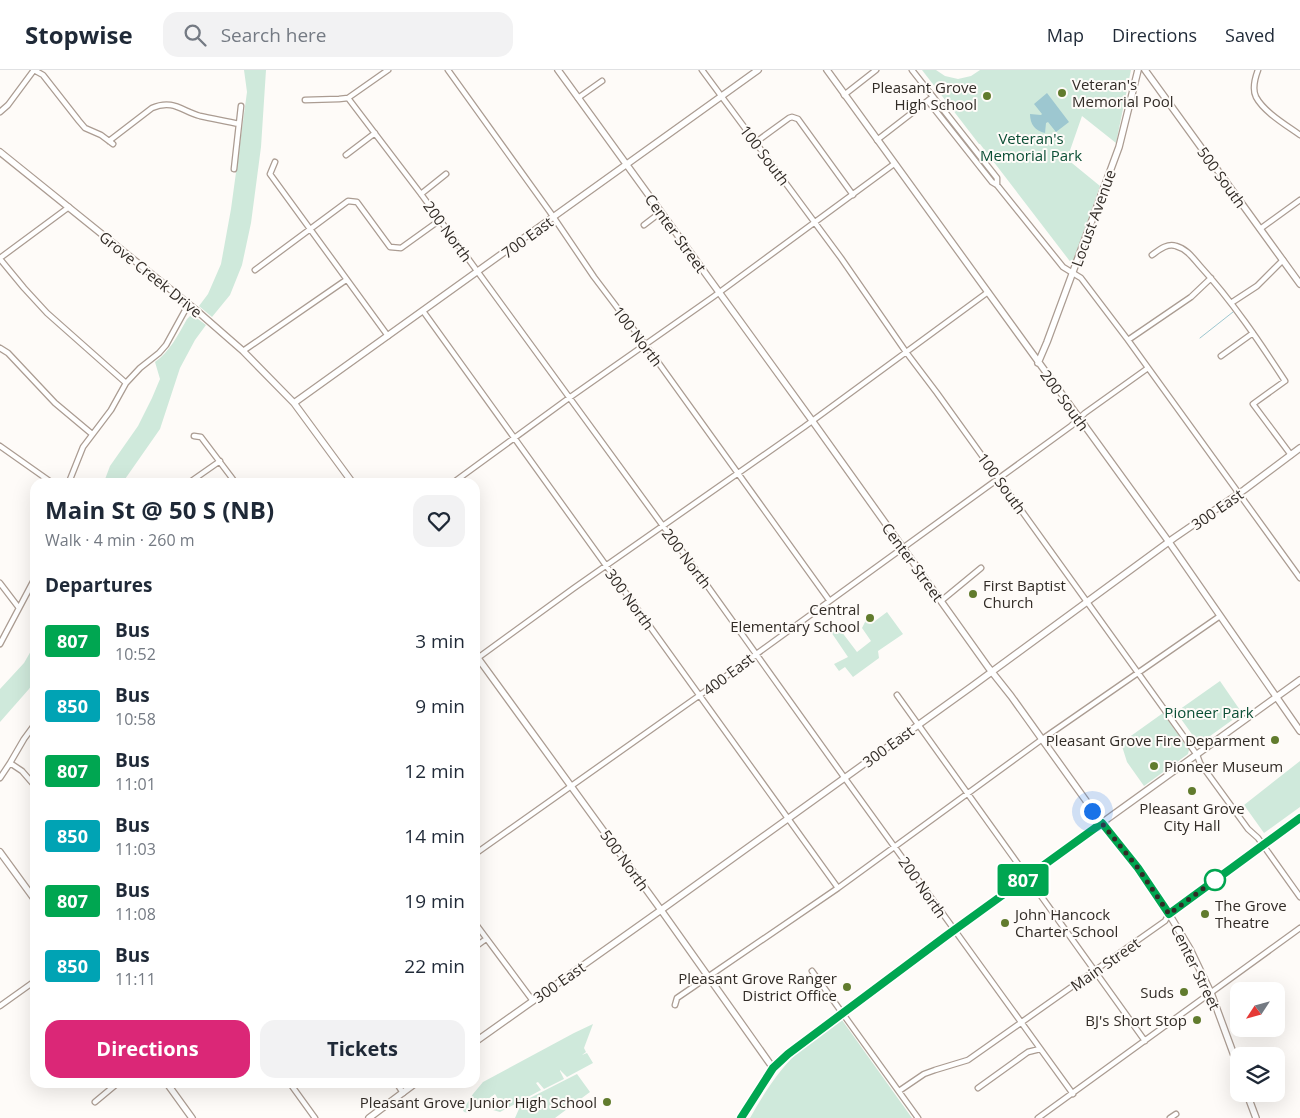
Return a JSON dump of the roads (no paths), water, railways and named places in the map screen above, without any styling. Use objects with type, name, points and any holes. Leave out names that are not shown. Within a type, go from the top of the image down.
[{"type":"street","points":[[0,112],[8,105],[34,70],[43,75],[85,128],[111,142],[152,108],[166,104],[198,115],[239,124]]},
{"type":"street","points":[[305,100],[348,98],[388,70]]},
{"type":"street","name":"100 North","points":[[448,70],[594,277],[829,600]]},
{"type":"street","name":"Center Street","points":[[558,70],[1041,740],[1102,823],[1138,868],[1190,949],[1211,993],[1231,1047]]},
{"type":"street","name":"100 South","points":[[702,70],[815,222],[906,352],[999,478],[1197,755],[1200,763],[1225,798],[1248,829],[1263,845],[1300,897]]},
{"type":"street","name":"700 East","points":[[294,403],[758,70]]},
{"type":"street","name":"200 South","points":[[827,70],[1169,542],[1300,731]]},
{"type":"street","points":[[844,95],[876,70]]},
{"type":"street","points":[[912,70],[997,178],[997,185]]},
{"type":"street","name":"Locust Avenue","points":[[1038,363],[1073,274],[1119,147],[1138,70]]},
{"type":"street","name":"500 South","points":[[1145,70],[1260,229],[1283,260],[1297,275],[1300,284]]},
{"type":"street","points":[[1258,70],[1254,80],[1255,95],[1268,111],[1300,135]]},
{"type":"street","points":[[578,98],[602,81]]},
{"type":"street","points":[[877,140],[933,97]]},
{"type":"street","name":"200 North","points":[[348,98],[421,194],[691,563],[1073,1094]]},
{"type":"street","points":[[928,101],[1063,267],[1081,278],[1300,578]]},
{"type":"street","points":[[234,169],[241,106]]},
{"type":"street","points":[[756,142],[790,118],[798,119],[853,195]]},
{"type":"street","points":[[346,155],[375,133]]},
{"type":"street","name":"Grove Creek Drive","points":[[0,152],[243,351],[294,403]]},
{"type":"street","points":[[275,162],[270,174],[388,336]]},
{"type":"street","points":[[460,478],[894,164]]},
{"type":"street","points":[[421,194],[446,174]]},
{"type":"street","points":[[1260,229],[1300,200]]},
{"type":"street","points":[[255,270],[348,201],[358,202],[390,247],[401,248],[440,220]]},
{"type":"street","points":[[69,207],[0,259],[47,313],[126,383]]},
{"type":"street","points":[[644,225],[661,212]]},
{"type":"street","points":[[1152,255],[1162,247],[1174,245],[1185,250],[1211,278],[1253,333],[1285,381],[1253,404],[1291,455]]},
{"type":"street","points":[[1231,303],[1257,286],[1283,260]]},
{"type":"street","points":[[1128,340],[1191,296],[1211,278]]},
{"type":"street","points":[[243,351],[346,280]]},
{"type":"street","points":[[480,654],[812,421],[988,292]]},
{"type":"street","points":[[70,478],[78,457],[92,434],[111,410],[126,383],[166,345],[188,305]]},
{"type":"street","name":"300 North","points":[[423,311],[838,888]]},
{"type":"street","points":[[1221,356],[1253,333]]},
{"type":"street","points":[[0,348],[8,353],[55,403],[92,434]]},
{"type":"street","name":"400 East","points":[[480,850],[700,695],[1148,368]]},
{"type":"street","points":[[294,403],[349,478]]},
{"type":"street","points":[[194,436],[201,437],[232,478]]},
{"type":"street","points":[[0,446],[45,478]]},
{"type":"street","name":"300 East","points":[[480,1038],[661,910],[1169,542],[1239,494],[1300,448]]},
{"type":"street","points":[[196,478],[220,461]]},
{"type":"street","points":[[941,601],[981,568]]},
{"type":"street","points":[[0,583],[19,608]]},
{"type":"street","points":[[0,644],[30,587]]},
{"type":"street","points":[[675,1005],[677,998],[838,888],[1041,740],[1220,616]]},
{"type":"street","name":"500 North","points":[[480,662],[661,910],[773,1068]]},
{"type":"street","points":[[742,1118],[773,1068],[788,1054],[954,930],[1300,680]]},
{"type":"street","points":[[897,695],[1146,1041]]},
{"type":"street","points":[[0,778],[30,731]]},
{"type":"street","points":[[10,764],[22,772],[30,781]]},
{"type":"street","name":"Main Street","points":[[899,1091],[924,1074],[968,1060],[1165,921],[1169,914],[1300,818]]},
{"type":"street","points":[[0,852],[30,893]]},
{"type":"street","points":[[1038,1118],[1300,928]]},
{"type":"street","points":[[480,930],[533,1001]]},
{"type":"street","points":[[480,943],[486,939]]},
{"type":"street","points":[[812,971],[918,1118]]},
{"type":"street","points":[[0,1006],[30,985]]},
{"type":"street","points":[[978,1088],[1028,1052],[1040,1049]]},
{"type":"street","points":[[95,1102],[112,1088]]},
{"type":"street","points":[[170,1088],[192,1118]]},
{"type":"street","points":[[293,1088],[315,1118]]},
{"type":"street","points":[[400,1088],[403,1093]]},
{"type":"street","points":[[369,1118],[409,1088]]},
{"type":"street","points":[[1249,1102],[1254,1117]]},
{"type":"street","points":[[1170,1118],[1176,1114]]},
{"type":"water","points":[[1047,93],[1069,122],[1056,132],[1048,122],[1046,123],[1045,133],[1038,131],[1034,126],[1030,114],[1042,114],[1034,104]]},
{"type":"waterway","points":[[1200,338],[1233,312]]},
{"type":"place","name":"Veteran's Memorial Pool","points":[[1062,93]]},
{"type":"place","name":"Pleasant Grove High School","points":[[987,96]]},
{"type":"place","name":"First Baptist Church","points":[[973,594]]},
{"type":"place","name":"Central Elementary School","points":[[870,618]]},
{"type":"place","name":"Pleasant Grove Fire Deparment","points":[[1275,740]]},
{"type":"place","name":"Pioneer Museum","points":[[1154,766]]},
{"type":"place","name":"Pleasant Grove City Hall","points":[[1192,791]]},
{"type":"place","name":"The Grove Theatre","points":[[1205,914]]},
{"type":"place","name":"John Hancock Charter School","points":[[1005,923]]},
{"type":"place","name":"Pleasant Grove Ranger District Office","points":[[847,987]]},
{"type":"place","name":"Suds","points":[[1184,992]]},
{"type":"place","name":"BJ's Short Stop","points":[[1197,1020]]},
{"type":"place","name":"Pleasant Grove Junior High School","points":[[607,1102]]},
{"type":"park label","name":"Veteran's Memorial Park","points":[[1031,146]]},
{"type":"park label","name":"Pioneer Park","points":[[1209,712]]}]
